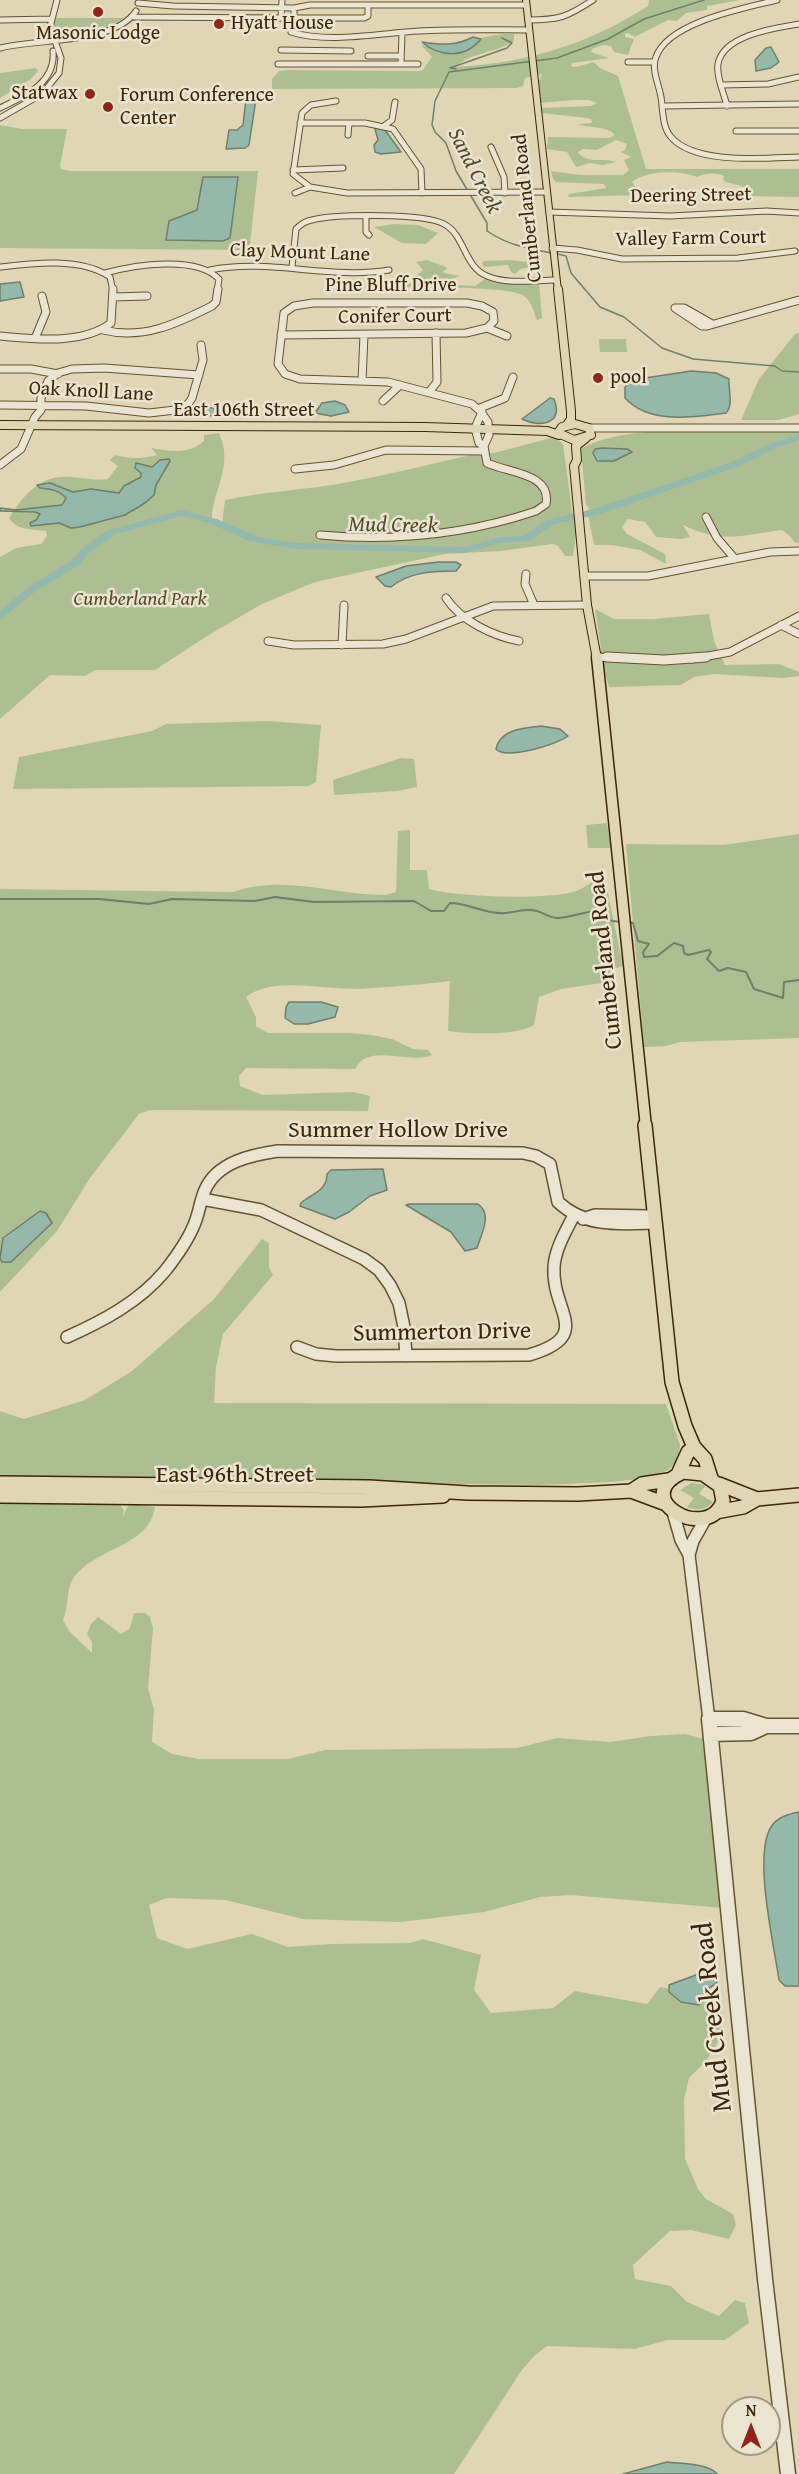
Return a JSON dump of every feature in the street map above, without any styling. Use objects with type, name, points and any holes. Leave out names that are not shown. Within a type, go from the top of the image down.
[{"type":"main road","name":"Cumberland Road","points":[[526,3],[571,411],[571,419],[559,430],[574,466],[587,604],[597,657],[606,762],[625,922],[672,1382],[679,1411],[694,1447],[701,1452],[715,1481]]},
{"type":"main road","points":[[571,411],[587,432]]},
{"type":"main road","name":"East 106th Street","points":[[488,429],[566,425],[587,432]]},
{"type":"main road","name":"East 106th Street","points":[[0,426],[488,429],[547,431],[572,440],[587,432]]},
{"type":"main road","name":"Cumberland Road","points":[[574,466],[577,460],[576,446],[587,432]]},
{"type":"main road","points":[[694,1447],[688,1452],[663,1489],[669,1508],[692,1519],[743,1507],[757,1499],[799,1495]]},
{"type":"main road","points":[[673,1477],[695,1472],[757,1499]]},
{"type":"main road","name":"East 96th Street","points":[[631,1491],[642,1484],[673,1477]]},
{"type":"main road","points":[[711,1515],[723,1501],[723,1493],[715,1481]]},
{"type":"main road","name":"East 96th Street","points":[[0,1483],[369,1487],[468,1493],[578,1494],[631,1491],[669,1508]]},
{"type":"main road","name":"East 96th Street","points":[[0,1497],[371,1500],[418,1499],[468,1493]]},
{"type":"street","points":[[528,20],[552,19],[576,13],[593,0]]},
{"type":"street","points":[[777,0],[706,21],[681,31],[661,47],[654,62],[671,137],[687,147],[726,157],[799,157]]},
{"type":"street","points":[[0,118],[33,101],[54,82],[62,62],[44,27],[49,20],[55,1]]},
{"type":"street","points":[[134,18],[138,2],[179,6],[219,3],[282,3],[294,10],[306,6],[368,8],[427,3],[526,3]]},
{"type":"street","points":[[0,44],[107,32],[123,26],[134,18],[280,18],[282,3]]},
{"type":"street","points":[[176,19],[179,6]]},
{"type":"street","points":[[294,10],[294,16],[297,18],[364,18],[368,16],[368,8]]},
{"type":"street","points":[[0,48],[108,29],[125,20],[129,10]]},
{"type":"street","points":[[0,20],[49,20]]},
{"type":"street","points":[[727,106],[718,64],[721,55],[729,47],[758,33],[798,25]]},
{"type":"street","points":[[316,26],[316,51]]},
{"type":"street","points":[[357,36],[358,26]]},
{"type":"street","points":[[291,32],[316,36],[378,36],[402,33],[529,30]]},
{"type":"street","points":[[401,64],[402,33]]},
{"type":"street","points":[[377,47],[378,36]]},
{"type":"street","points":[[0,108],[37,87],[50,73],[55,59],[51,39]]},
{"type":"street","points":[[281,50],[351,51]]},
{"type":"street","points":[[297,64],[298,52]]},
{"type":"street","points":[[342,64],[343,53]]},
{"type":"street","points":[[368,56],[401,56]]},
{"type":"street","points":[[628,62],[654,62]]},
{"type":"street","points":[[278,64],[418,64]]},
{"type":"street","points":[[722,85],[768,84],[799,77]]},
{"type":"street","points":[[336,101],[307,107],[302,111],[295,139],[293,170],[297,179],[310,187],[347,193],[546,193]]},
{"type":"street","points":[[384,126],[393,118],[396,102]]},
{"type":"street","points":[[663,106],[798,105]]},
{"type":"street","points":[[300,123],[384,126],[398,134],[421,169],[422,193]]},
{"type":"street","points":[[348,135],[349,123]]},
{"type":"street","points":[[736,131],[799,131]]},
{"type":"street","points":[[491,147],[504,177],[505,193]]},
{"type":"street","points":[[293,170],[343,168]]},
{"type":"street","points":[[295,193],[310,187]]},
{"type":"street","name":"Deering Street","points":[[549,214],[678,216],[761,212],[799,213]]},
{"type":"street","points":[[366,218],[366,232],[369,235]]},
{"type":"street","points":[[292,267],[296,231],[300,225],[317,219],[418,218],[440,222],[448,227],[482,274],[504,279],[556,280]]},
{"type":"street","name":"Valley Farm Court","points":[[553,251],[577,250],[620,259],[746,258],[795,251]]},
{"type":"street","points":[[0,267],[78,266],[105,273],[113,281],[113,297],[111,323],[103,330]]},
{"type":"street","name":"Clay Mount Lane","points":[[105,273],[132,266],[191,266],[210,270],[230,266],[292,267],[328,272],[389,270]]},
{"type":"street","points":[[0,336],[81,336],[103,330],[128,334],[155,331],[212,306],[216,300],[219,279],[210,270]]},
{"type":"street","points":[[36,336],[46,312],[42,296]]},
{"type":"street","points":[[113,297],[147,296]]},
{"type":"street","points":[[712,324],[684,308],[675,308],[699,325],[712,324],[799,300]]},
{"type":"street","name":"Pine Bluff Drive","points":[[286,302],[294,306]]},
{"type":"street","name":"Pine Bluff Drive","points":[[289,376],[278,364],[284,314],[294,306],[317,302],[457,303],[487,308],[498,304]]},
{"type":"street","name":"Pine Bluff Drive","points":[[487,308],[495,318],[487,328]]},
{"type":"street","name":"Conifer Court","points":[[281,335],[474,332],[487,328],[507,336]]},
{"type":"street","points":[[429,392],[436,382],[436,333]]},
{"type":"street","points":[[362,381],[364,335]]},
{"type":"street","name":"Oak Knoll Lane","points":[[0,405],[86,406],[149,413],[170,411],[190,401],[204,355],[201,345]]},
{"type":"street","points":[[0,465],[21,448],[28,426],[42,410],[39,405],[44,385],[58,374],[75,369],[98,367],[147,373],[199,375]]},
{"type":"street","points":[[0,369],[31,369],[58,374]]},
{"type":"street","points":[[279,380],[289,376],[314,381],[362,381],[400,385],[472,404],[487,417],[488,441],[484,448]]},
{"type":"street","points":[[320,535],[360,537],[446,535],[528,514],[544,506],[548,499],[544,486],[528,475],[491,466],[486,460],[484,448],[479,443],[475,429],[481,410],[505,398],[513,377]]},
{"type":"street","points":[[383,401],[400,385]]},
{"type":"street","points":[[587,432],[655,428],[799,428]]},
{"type":"street","points":[[295,470],[334,465],[386,450],[484,448]]},
{"type":"street","points":[[706,517],[717,538],[735,559]]},
{"type":"street","points":[[584,576],[648,576],[770,552],[799,551]]},
{"type":"street","points":[[526,574],[524,582],[534,604]]},
{"type":"street","points":[[446,598],[451,607],[501,638],[519,641]]},
{"type":"street","points":[[268,641],[284,645],[367,645],[400,640],[493,606],[587,604]]},
{"type":"street","points":[[342,645],[344,605]]},
{"type":"street","points":[[597,657],[688,659],[719,656],[732,652],[799,616]]},
{"type":"street","points":[[781,625],[799,634]]},
{"type":"street","name":"Summer Hollow Drive","points":[[67,1337],[110,1315],[161,1275],[188,1239],[210,1182],[222,1170],[239,1160],[258,1154],[278,1151],[523,1153],[547,1162],[555,1174],[558,1202],[578,1217]]},
{"type":"street","points":[[202,1199],[268,1213],[297,1228],[352,1250],[371,1263],[397,1296],[405,1333],[406,1356]]},
{"type":"street","points":[[578,1217],[595,1223],[654,1219]]},
{"type":"street","name":"Summerton Drive","points":[[297,1347],[326,1355],[528,1356],[543,1352],[554,1346],[565,1332],[566,1321],[554,1280],[554,1268],[557,1251],[578,1217]]},
{"type":"street","name":"Mud Creek Road","points":[[669,1508],[689,1555],[711,1734],[765,2279],[791,2471]]},
{"type":"street","name":"Mud Creek Road","points":[[689,1555],[693,1541],[711,1515]]},
{"type":"street","points":[[709,1719],[743,1719],[766,1726],[799,1726]]},
{"type":"street","points":[[711,1734],[751,1733],[766,1726]]},
{"type":"green space","points":[[649,0],[740,0],[707,6],[707,10],[686,13],[677,21],[668,20],[635,37],[628,33],[625,34],[625,37],[634,39],[628,55],[614,52],[611,46],[603,45],[592,49],[591,52],[609,58],[572,63],[571,66],[576,67],[594,62],[600,68],[618,76],[646,169],[799,169],[799,197],[744,196],[742,192],[748,188],[726,182],[723,180],[724,176],[710,174],[697,177],[674,172],[646,175],[632,182],[641,195],[568,197],[569,194],[606,188],[604,184],[556,182],[551,171],[580,175],[623,175],[629,170],[624,160],[631,157],[621,152],[625,150],[627,144],[616,140],[597,150],[583,149],[578,152],[591,160],[616,162],[603,165],[590,163],[576,167],[567,152],[547,149],[548,137],[609,138],[615,135],[602,128],[578,124],[592,123],[591,119],[541,113],[542,108],[591,106],[597,103],[589,100],[574,100],[539,103],[539,81],[542,74],[525,78],[523,86],[516,88],[272,89],[272,79],[279,71],[287,70],[422,71],[432,57],[421,45],[450,53],[480,39],[496,35],[514,34],[514,41],[466,59],[456,67],[532,56],[603,31],[648,6]]},
{"type":"green space","points":[[55,18],[124,18],[105,29],[61,35],[55,34],[52,28]]},
{"type":"green space","points":[[36,68],[38,71],[31,79],[0,98],[0,73]]},
{"type":"green space","points":[[0,125],[22,129],[67,129],[60,166],[61,169],[70,171],[258,171],[250,244],[243,250],[0,248]]},
{"type":"green space","points":[[394,224],[418,225],[438,233],[426,244],[402,243],[374,227]]},
{"type":"green space","points":[[427,260],[446,267],[444,273],[459,276],[448,281],[454,285],[475,286],[485,279],[539,283],[542,318],[537,320],[529,301],[515,292],[373,285],[412,283],[423,270],[416,262]]},
{"type":"green space","points":[[510,260],[536,263],[535,266],[521,269],[515,274],[511,272],[508,265],[484,267],[482,264],[484,261]]},
{"type":"green space","points":[[799,333],[799,414],[779,420],[741,420],[759,379],[795,334]]},
{"type":"green space","points":[[599,339],[626,339],[627,352],[600,352]]},
{"type":"green space","points":[[654,431],[799,431],[799,543],[794,542],[782,530],[743,536],[721,536],[697,531],[683,525],[690,537],[681,539],[656,537],[645,522],[628,519],[622,527],[627,534],[665,554],[666,564],[640,550],[612,545],[594,545],[587,510],[590,509],[586,505],[581,449],[600,440]]},
{"type":"green space","name":"Cumberland Park","points":[[219,433],[224,446],[224,460],[212,521],[222,524],[225,500],[381,476],[476,454],[494,453],[555,437],[563,444],[573,518],[575,518],[576,535],[573,556],[565,556],[558,546],[553,544],[500,551],[445,554],[315,582],[262,604],[155,670],[96,670],[85,676],[50,675],[0,719],[0,557],[16,548],[41,544],[47,536],[46,531],[21,527],[9,518],[21,501],[34,487],[51,479],[71,477],[108,479],[118,466],[110,460],[115,455],[141,458],[157,455],[151,448],[186,450],[204,441],[204,435]]},
{"type":"green space","points":[[595,609],[614,619],[654,619],[709,614],[714,641],[725,665],[779,664],[799,672],[799,676],[783,678],[714,674],[694,677],[681,685],[609,687]]},
{"type":"green space","points":[[268,721],[321,725],[316,782],[309,786],[13,789],[19,757],[152,731],[166,724]]},
{"type":"green space","points":[[401,758],[414,759],[417,787],[398,791],[334,795],[333,780]]},
{"type":"green space","points":[[607,823],[611,848],[588,848],[586,825]]},
{"type":"green space","points":[[410,830],[410,870],[427,870],[429,889],[442,892],[542,896],[573,892],[601,875],[602,864],[623,966],[613,969],[602,983],[561,989],[539,997],[534,1025],[505,1033],[448,1031],[450,981],[358,989],[284,986],[257,991],[246,997],[256,1017],[256,1026],[268,1033],[371,1035],[392,1039],[413,1049],[428,1050],[432,1055],[412,1058],[379,1055],[361,1061],[355,1069],[246,1068],[239,1076],[240,1086],[263,1095],[353,1092],[370,1096],[368,1111],[150,1110],[139,1114],[90,1178],[57,1231],[0,1292],[0,889],[233,892],[252,887],[290,885],[385,895],[396,892],[398,831]]},
{"type":"green space","points":[[799,834],[799,1038],[680,1042],[666,1046],[644,1047],[626,844],[723,845]]},
{"type":"green space","points":[[262,1239],[269,1243],[269,1267],[273,1275],[223,1334],[216,1367],[214,1403],[666,1404],[680,1445],[678,1460],[667,1471],[638,1479],[542,1485],[0,1478],[0,1411],[24,1419],[85,1400],[132,1371],[214,1299]]},
{"type":"green space","points":[[691,1483],[706,1485],[699,1494],[713,1502],[701,1509],[687,1507],[694,1498],[680,1490]]},
{"type":"green space","points":[[0,1502],[119,1503],[124,1511],[122,1518],[129,1504],[155,1507],[151,1521],[143,1531],[82,1568],[73,1579],[63,1620],[70,1632],[92,1653],[92,1642],[87,1634],[91,1624],[98,1617],[121,1634],[130,1628],[134,1613],[145,1613],[150,1617],[153,1628],[148,1689],[154,1709],[152,1742],[172,1754],[199,1759],[288,1759],[325,1750],[517,1748],[557,1738],[610,1742],[685,1734],[704,1739],[723,1908],[571,1895],[540,1897],[484,1912],[401,1922],[303,1919],[225,1900],[167,1898],[149,1905],[157,1938],[187,1949],[252,1934],[288,1947],[410,1943],[423,1939],[481,1955],[474,1990],[491,2013],[553,2008],[575,1991],[647,2004],[660,1987],[720,1997],[722,2020],[720,2039],[706,2061],[689,2078],[684,2100],[685,2159],[698,2189],[706,2199],[733,2214],[736,2225],[729,2239],[691,2230],[670,2231],[633,2265],[635,2279],[671,2286],[687,2302],[719,2316],[735,2300],[745,2303],[749,2323],[725,2340],[667,2340],[635,2349],[547,2346],[522,2370],[454,2474],[0,2474]]},
{"type":"shaded area","points":[[473,37],[481,39],[467,50],[452,54],[436,51],[422,42],[448,44]]},
{"type":"shaded area","points":[[771,47],[779,62],[771,68],[756,71],[755,60],[766,48]]},
{"type":"shaded area","points":[[247,90],[257,92],[249,145],[245,148],[226,149],[229,130],[237,130],[243,125]]},
{"type":"shaded area","points":[[375,129],[385,130],[401,152],[381,154],[375,152],[374,145],[378,140]]},
{"type":"shaded area","points":[[203,177],[238,177],[230,238],[223,241],[166,240],[169,221],[197,210]]},
{"type":"shaded area","points":[[20,282],[24,297],[0,301],[0,284]]},
{"type":"shaded area","points":[[691,371],[716,373],[729,379],[730,402],[726,413],[686,417],[659,416],[635,407],[625,398],[625,387],[632,380]]},
{"type":"shaded area","points":[[550,398],[554,399],[556,407],[553,419],[536,423],[522,419]]},
{"type":"shaded area","points":[[335,401],[345,405],[349,412],[331,416],[315,413],[322,403]]},
{"type":"shaded area","points":[[201,407],[229,409],[233,413],[222,416],[187,415],[189,410]]},
{"type":"shaded area","points":[[595,449],[627,449],[632,452],[614,461],[597,461],[593,453]]},
{"type":"shaded area","points":[[169,459],[156,485],[154,495],[125,515],[71,528],[59,523],[31,526],[30,523],[40,514],[0,511],[0,508],[16,510],[62,505],[66,498],[61,493],[40,488],[37,485],[50,483],[73,492],[91,489],[119,493],[124,486],[141,477],[141,473],[135,468],[136,463],[152,467],[160,460]]},
{"type":"shaded area","points":[[456,562],[461,565],[456,571],[413,575],[391,587],[385,586],[376,577],[406,566]]},
{"type":"shaded area","points":[[541,726],[560,729],[568,736],[543,747],[520,752],[501,752],[496,749],[498,742],[508,733]]},
{"type":"shaded area","points":[[289,1002],[321,1002],[338,1007],[335,1017],[308,1024],[294,1024],[285,1018]]},
{"type":"shaded area","points":[[383,1169],[387,1190],[370,1196],[349,1212],[335,1219],[300,1206],[322,1188],[331,1170]]},
{"type":"shaded area","points":[[478,1204],[485,1213],[485,1219],[477,1248],[465,1251],[451,1232],[406,1205]]},
{"type":"shaded area","points":[[40,1211],[46,1213],[52,1223],[11,1262],[2,1262],[0,1258],[3,1238]]},
{"type":"shaded area","points":[[799,1812],[799,1986],[785,1986],[779,1980],[766,1901],[764,1858],[766,1840],[771,1827],[784,1816]]},
{"type":"shaded area","points":[[704,1972],[715,1974],[717,1983],[709,1988],[707,1996],[699,2005],[681,2002],[669,1992],[669,1985]]},
{"type":"shaded area","points":[[667,2462],[701,2466],[717,2474],[623,2474]]},
{"type":"waterway","name":"Sand Creek","points":[[704,0],[644,19],[608,39],[557,58],[449,72],[435,101],[432,125],[435,132],[446,143],[456,171],[487,223],[487,231],[516,245],[566,256],[571,273],[600,307],[624,317],[662,348],[693,359],[775,366],[782,371],[799,372]]},
{"type":"waterway","points":[[456,69],[450,68],[507,48],[512,43],[502,38]]},
{"type":"waterway","name":"Mud Creek","points":[[0,617],[32,589],[75,563],[85,551],[112,532],[182,513],[213,521],[253,539],[294,546],[465,550],[500,540],[525,539],[551,522],[593,513],[733,465],[775,445],[799,437]]},
{"type":"waterway","points":[[0,899],[99,899],[149,904],[172,899],[255,901],[275,897],[314,902],[414,901],[431,911],[444,911],[450,903],[498,913],[532,910],[556,918],[596,911],[607,920],[620,922]]},
{"type":"waterway","points":[[628,922],[633,923],[638,941],[649,944],[643,952],[644,957],[657,956],[674,943],[683,946],[684,953],[688,955],[709,950],[711,952],[707,959],[719,971],[728,968],[746,972],[754,989],[783,998],[784,982],[799,980]]},
{"type":"place","name":"Masonic Lodge","points":[[98,12]]},
{"type":"place","name":"Hyatt House","points":[[219,24]]},
{"type":"place","name":"Statwax","points":[[90,94]]},
{"type":"place","name":"Forum Conference Center","points":[[108,107]]},
{"type":"place","name":"pool","points":[[598,378]]}]
